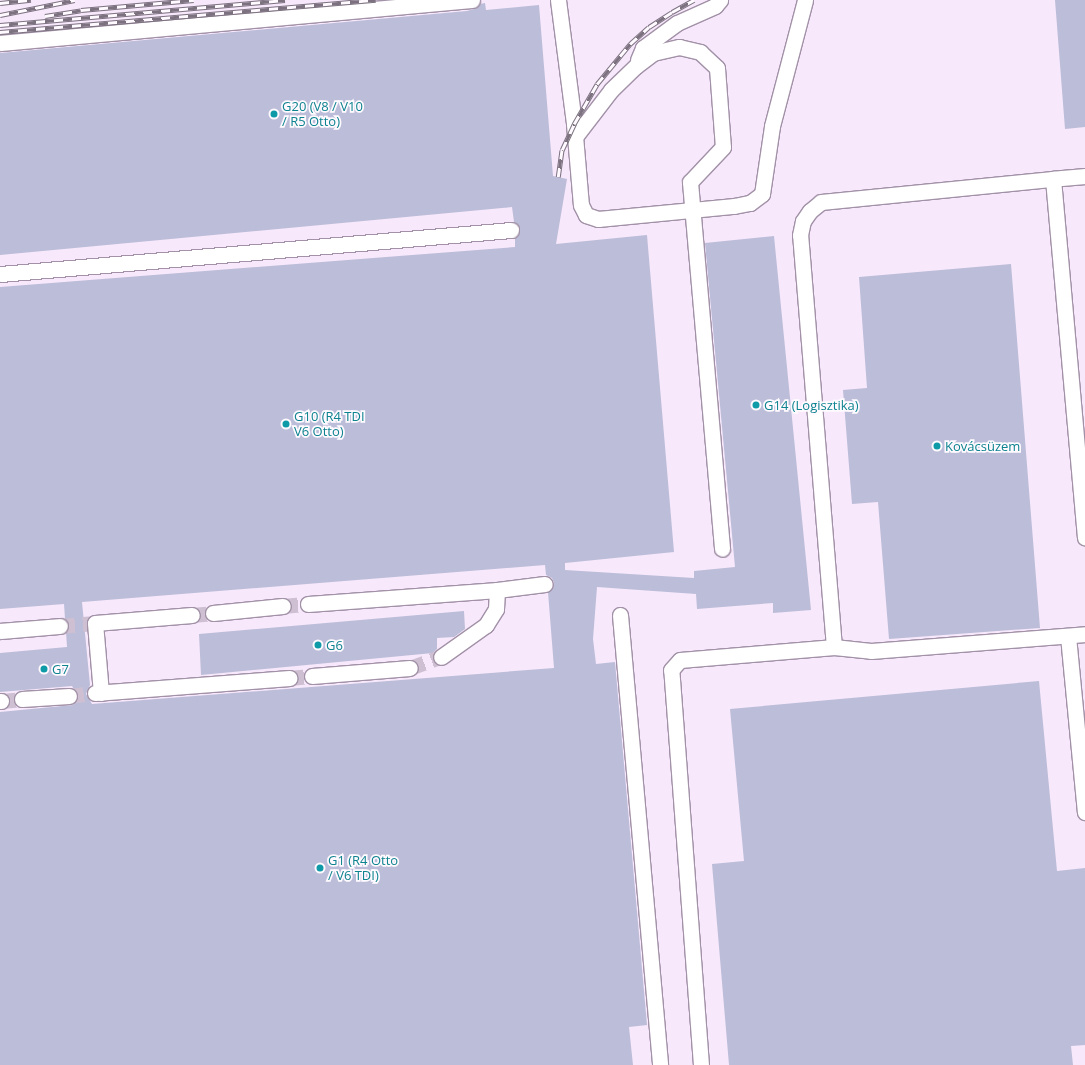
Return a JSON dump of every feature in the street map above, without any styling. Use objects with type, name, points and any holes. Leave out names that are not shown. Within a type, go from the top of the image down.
[{"type":"lane","points":[[0,43],[472,0]]},
{"type":"lane","points":[[558,0],[575,137],[581,205],[586,215],[598,218],[692,210],[750,203],[762,194],[772,126],[805,0]]},
{"type":"lane","points":[[636,66],[643,48],[677,23],[715,6],[720,0]]},
{"type":"lane","points":[[575,137],[611,90],[636,66],[653,53],[679,47],[700,52],[717,68],[723,147],[690,182],[722,549]]},
{"type":"lane","points":[[834,647],[800,235],[803,221],[810,211],[821,202],[1085,176]]},
{"type":"lane","points":[[1053,179],[1085,538]]},
{"type":"lane","points":[[0,274],[511,230]]},
{"type":"lane","points":[[308,604],[497,590],[545,584]]},
{"type":"lane","points":[[440,657],[486,625],[496,609],[497,590]]},
{"type":"lane","points":[[213,613],[283,606]]},
{"type":"lane","points":[[192,615],[95,623],[98,693],[289,678]]},
{"type":"lane","points":[[620,615],[660,1065]]},
{"type":"lane","points":[[0,631],[60,626]]},
{"type":"lane","points":[[701,1065],[671,670],[680,660],[834,647],[871,651],[1085,634]]},
{"type":"lane","points":[[1068,636],[1085,812]]},
{"type":"lane","points":[[312,676],[410,668]]},
{"type":"lane","points":[[22,699],[69,696]]},
{"type":"building","points":[[1055,0],[1085,0],[1085,127],[1065,129]]},
{"type":"building","points":[[485,3],[486,10],[539,5],[553,176],[567,179],[556,244],[647,235],[674,552],[565,563],[565,570],[694,578],[694,571],[735,567],[705,243],[774,236],[811,610],[773,613],[773,603],[697,609],[696,594],[597,587],[593,639],[596,664],[615,662],[647,1025],[629,1027],[633,1065],[0,1065],[0,712],[73,705],[78,696],[72,686],[0,692],[0,653],[67,647],[66,632],[69,626],[65,619],[64,604],[0,609],[0,287],[515,247],[515,238],[519,234],[520,230],[518,225],[514,222],[512,207],[0,255],[0,53],[467,11],[477,8],[480,4]],"holes":[[[545,565],[546,575],[552,578],[554,583],[553,588],[548,592],[554,668],[92,704],[86,694],[90,685],[82,602]]]},
{"type":"building","name":"Kovácsüzem","points":[[1011,264],[1040,628],[889,639],[878,502],[852,504],[843,390],[867,388],[859,277]]},
{"type":"building","name":"G6","points":[[464,611],[465,629],[454,637],[437,638],[437,649],[433,653],[201,675],[199,634]]},
{"type":"building","points":[[1039,681],[1057,871],[1085,868],[1085,1045],[1071,1046],[1073,1065],[729,1065],[712,864],[744,861],[730,709]]},
{"type":"tunnel","points":[[283,606],[308,604]]},
{"type":"tunnel","points":[[192,615],[213,613]]},
{"type":"tunnel","points":[[60,626],[95,623]]},
{"type":"tunnel","points":[[410,668],[441,657]]},
{"type":"tunnel","points":[[289,678],[312,676]]},
{"type":"tunnel","points":[[69,696],[95,693]]},
{"type":"tunnel","points":[[1,701],[22,699]]},
{"type":"railway","points":[[0,3],[31,0]]},
{"type":"railway","points":[[0,15],[75,0]]},
{"type":"railway","points":[[45,16],[81,10],[194,0]]},
{"type":"railway","points":[[0,25],[285,0]]},
{"type":"railway","points":[[0,32],[376,0]]},
{"type":"railway","points":[[558,177],[562,150],[574,124],[597,84],[630,44],[649,27],[694,0]]},
{"type":"place","name":"G20 (V8 / V10 / R5 Otto)","points":[[274,114]]},
{"type":"place","name":"G14 (Logisztika)","points":[[756,405]]},
{"type":"place","name":"G10 (R4 TDI V6 Otto)","points":[[286,424]]},
{"type":"place","name":"Kovácsüzem","points":[[937,446]]},
{"type":"place","name":"G6","points":[[318,645]]},
{"type":"place","name":"G7","points":[[44,669]]},
{"type":"place","name":"G1 (R4 Otto / V6 TDI)","points":[[320,868]]}]
